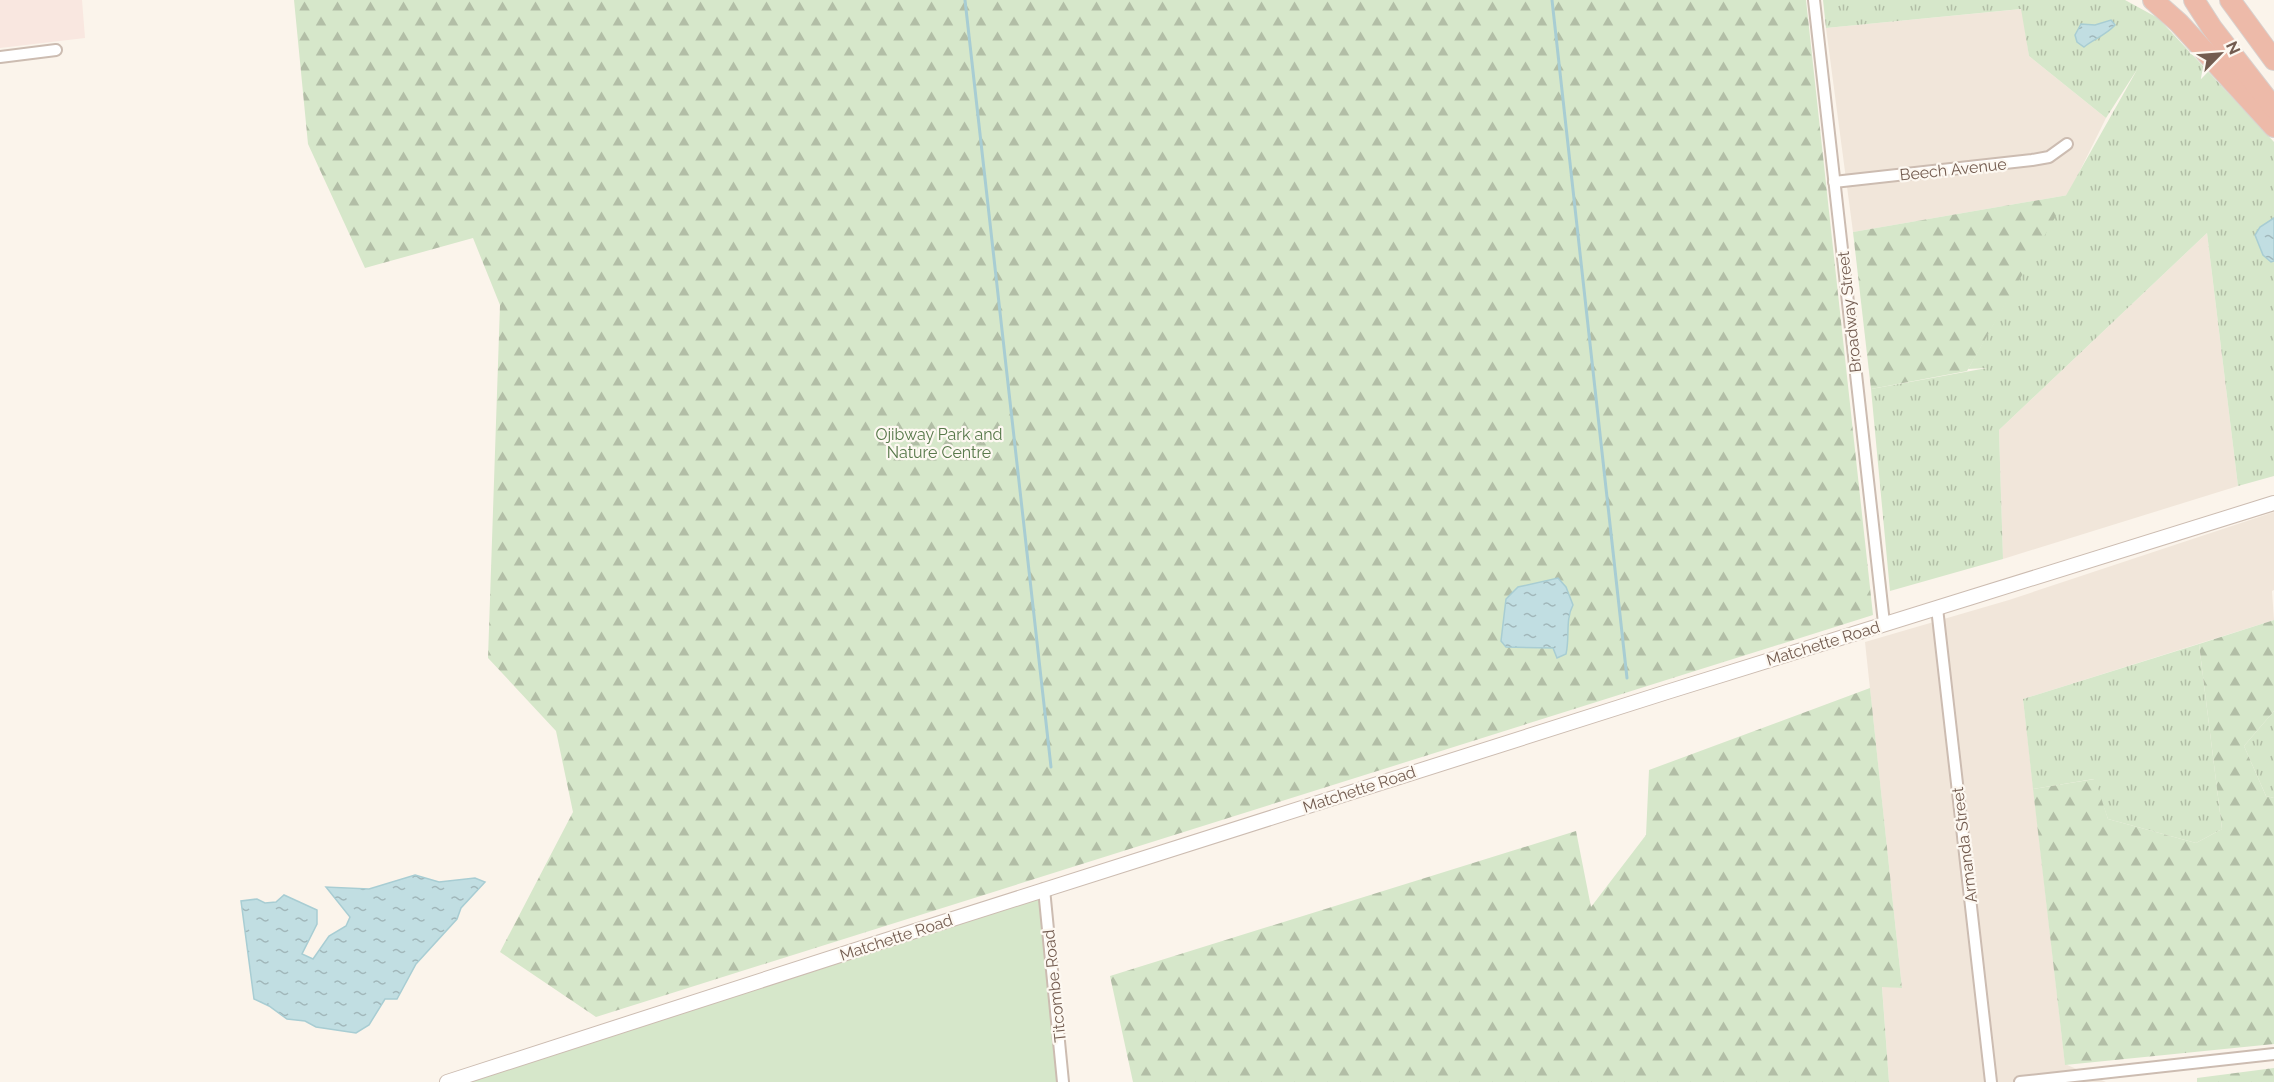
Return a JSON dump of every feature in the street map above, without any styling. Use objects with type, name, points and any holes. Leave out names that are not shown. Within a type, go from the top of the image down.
[{"type":"highway","points":[[2153,0],[2186,30],[2274,127]]},
{"type":"highway","points":[[2194,0],[2212,28],[2274,108]]},
{"type":"highway","points":[[2230,0],[2274,60]]},
{"type":"street","name":"Broadway Street","points":[[1814,0],[1884,623]]},
{"type":"street","points":[[0,57],[56,50]]},
{"type":"street","name":"Beech Avenue","points":[[1834,182],[2032,160],[2049,157],[2067,144]]},
{"type":"street","name":"Matchette Road","points":[[447,1082],[1044,889],[1884,623],[2031,580],[2274,503]]},
{"type":"street","name":"Armanda Street","points":[[1937,608],[1991,1082]]},
{"type":"street","name":"Titcombe Road","points":[[1044,889],[1063,1082]]},
{"type":"street","points":[[2020,1082],[2274,1054]]},
{"type":"shaded area","points":[[0,0],[82,0],[85,38],[0,48]]},
{"type":"shaded area","points":[[2022,9],[2029,56],[2106,118],[2068,195],[1853,232],[1826,28]]},
{"type":"shaded area","points":[[2207,233],[2238,486],[2003,559],[1999,430]]},
{"type":"shaded area","points":[[2274,512],[2274,590],[2272,591],[2274,620],[2023,699],[2065,1064],[2106,1082],[1889,1082],[1882,986],[1902,988],[1865,642],[2009,600]]},
{"type":"green space","name":"Ojibway Park and Nature Centre","points":[[294,0],[1806,0],[1873,615],[596,1017],[500,952],[573,812],[556,731],[488,658],[500,305],[473,238],[365,268],[308,144]]},
{"type":"green space","points":[[1823,0],[2125,0],[2158,18],[2274,142],[2274,476],[2238,486],[2207,233],[1999,430],[2003,559],[1890,591],[1871,389],[1987,368],[1968,369],[2138,68],[2106,118],[2029,56],[2021,9],[1826,28]]},
{"type":"green space","points":[[2068,195],[1967,371],[1871,389],[1853,232]]},
{"type":"green space","points":[[2274,620],[2274,711],[2244,746],[2266,796],[2274,798],[2274,1044],[2065,1065],[2033,789],[2095,779],[2108,819],[2196,843],[2222,829],[2199,644]]},
{"type":"green space","points":[[2199,644],[2222,829],[2196,843],[2108,819],[2094,779],[2033,789],[2023,699]]},
{"type":"green space","points":[[1870,688],[1902,988],[1882,987],[1889,1082],[1133,1082],[1110,976],[1576,831],[1591,907],[1646,835],[1649,770]]},
{"type":"green space","points":[[2274,711],[2274,798],[2266,796],[2244,746]]},
{"type":"green space","points":[[1044,889],[1066,1082],[454,1082]]},
{"type":"green space","points":[[2274,1068],[2274,1082],[2197,1082],[2197,1078]]},
{"type":"water","points":[[2111,20],[2115,25],[2084,47],[2077,42],[2075,35],[2081,24],[2095,25]]},
{"type":"water","points":[[2274,218],[2274,261],[2271,262],[2263,255],[2255,235],[2260,227]]},
{"type":"water","points":[[1558,578],[1566,587],[1573,605],[1569,617],[1566,654],[1557,658],[1553,648],[1506,647],[1501,641],[1506,599],[1518,587]]},
{"type":"water","points":[[415,875],[439,882],[475,878],[485,882],[461,908],[457,919],[416,964],[397,999],[385,999],[369,1025],[356,1033],[316,1027],[305,1021],[287,1019],[254,999],[241,901],[257,899],[265,903],[276,902],[284,895],[317,910],[317,924],[302,954],[313,959],[329,936],[346,926],[350,917],[326,887],[369,889]]},
{"type":"waterway","points":[[965,0],[1051,767]]},
{"type":"waterway","points":[[1552,0],[1627,678]]}]
